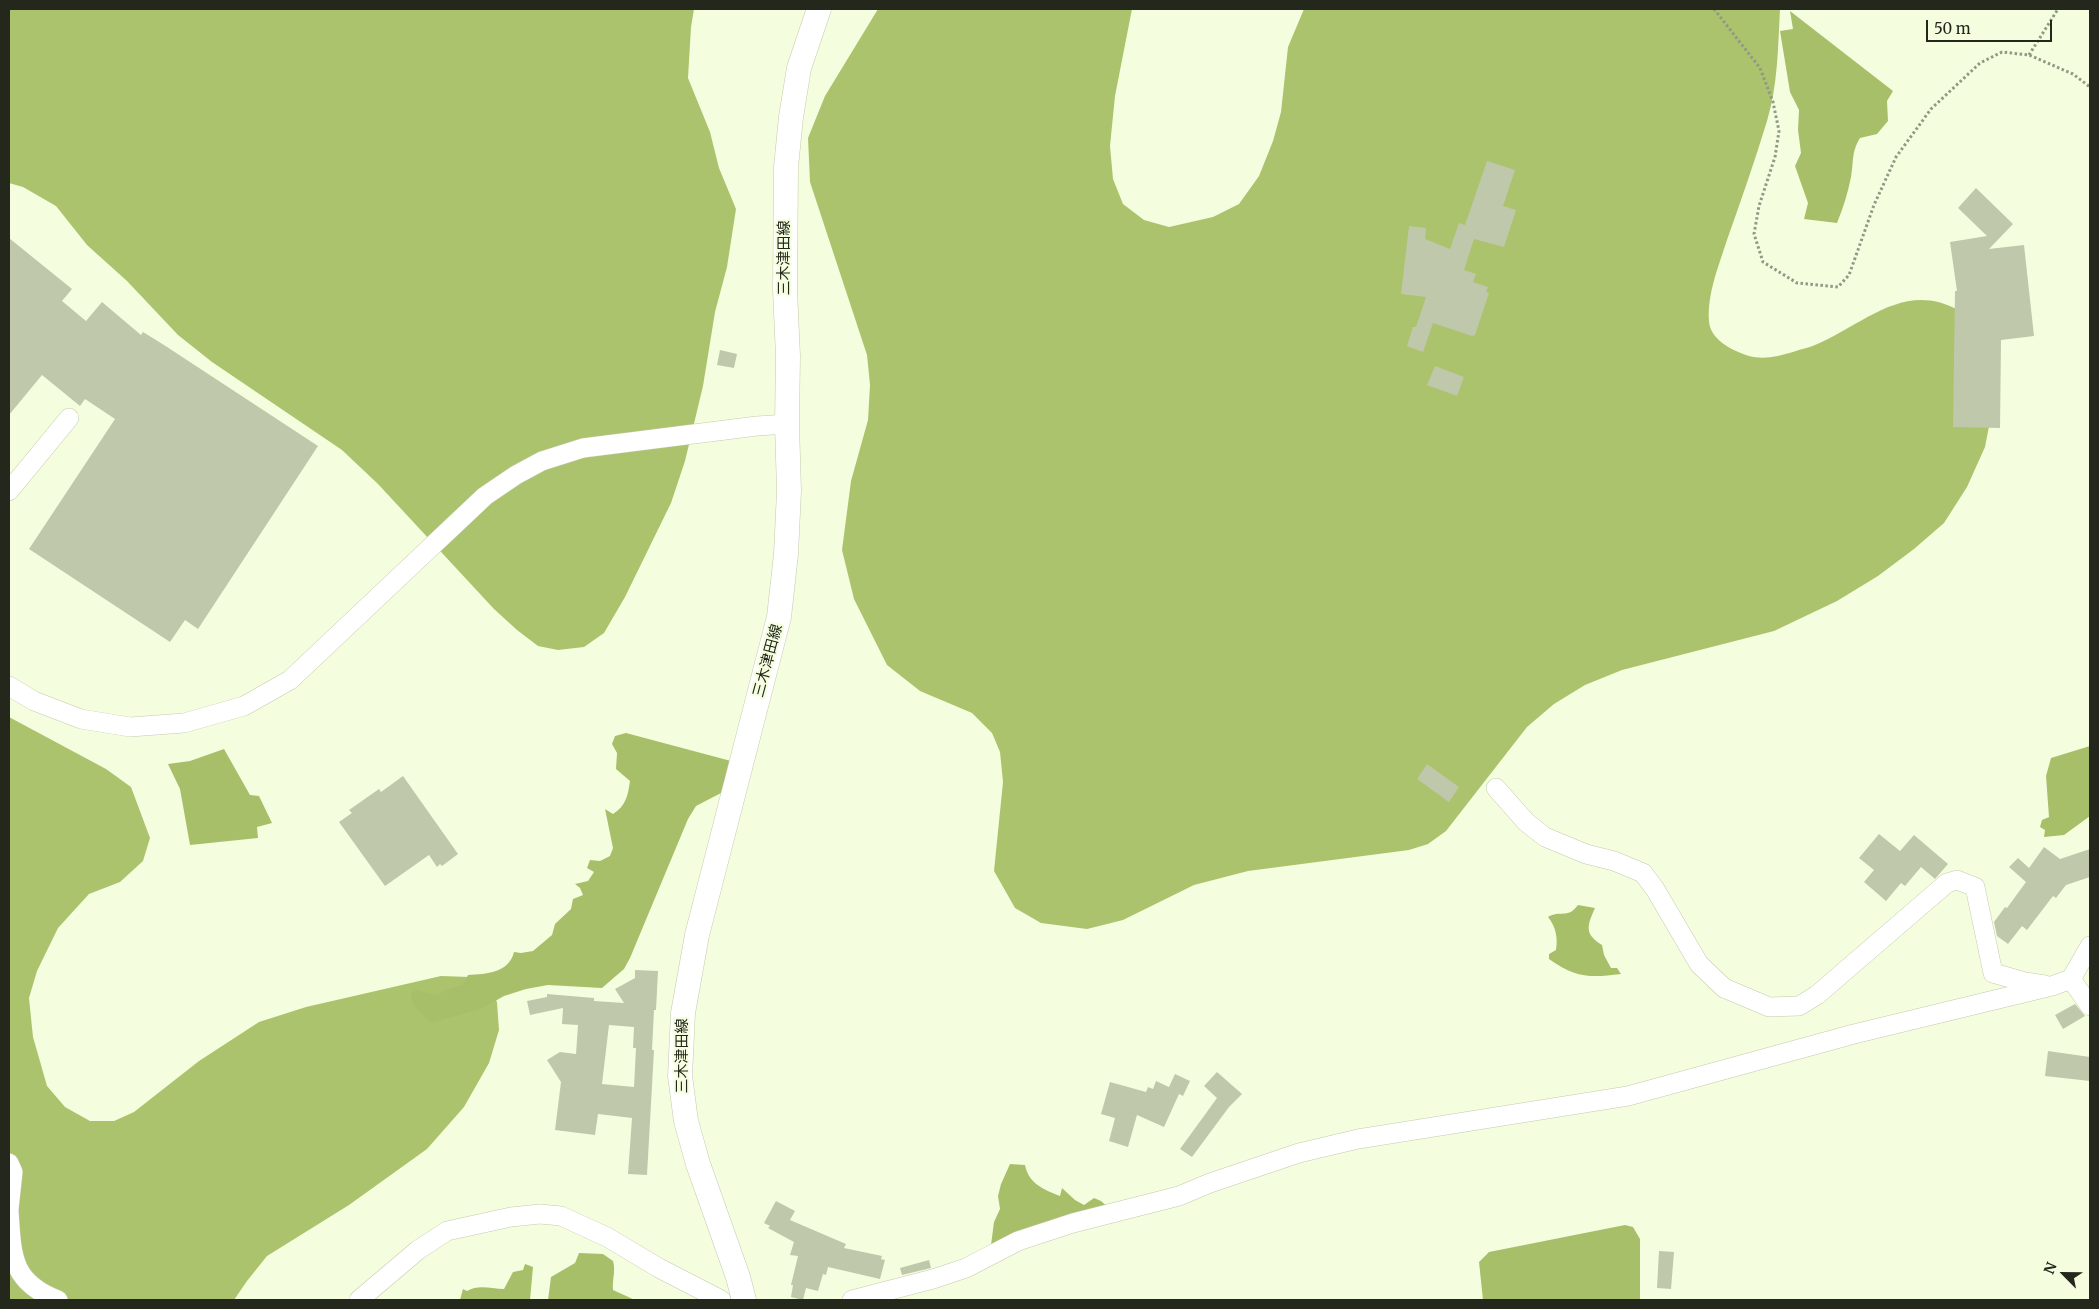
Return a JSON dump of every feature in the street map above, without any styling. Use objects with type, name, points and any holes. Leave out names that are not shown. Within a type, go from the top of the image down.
[{"type":"main road","name":"三木津田線","points":[[744,1300],[733,1260],[698,1164],[686,1121],[680,1076],[683,1013],[697,935],[780,617],[789,491],[787,424],[788,356],[785,290],[786,167],[791,117],[799,68],[819,9]]},
{"type":"street","points":[[9,491],[69,418]]},
{"type":"street","points":[[9,686],[34,701],[81,719],[130,727],[184,723],[244,706],[290,680],[486,496],[516,475],[542,461],[583,448],[747,427],[787,424]]},
{"type":"street","points":[[1496,788],[1526,822],[1545,837],[1586,854],[1614,861],[1643,873],[1655,889],[1699,964],[1724,988],[1769,1008],[1799,1006],[1817,995],[1947,882],[1957,880],[1975,887],[1993,973],[2025,982],[2052,986]]},
{"type":"street","points":[[852,1300],[933,1279],[966,1268],[1018,1241],[1073,1223],[1179,1196],[1210,1183],[1299,1153],[1358,1139],[1628,1096],[1854,1034],[2052,986],[2071,979],[2090,946]]},
{"type":"street","points":[[2071,979],[2090,1006]]},
{"type":"street","points":[[9,1163],[12,1172],[9,1210],[12,1254],[20,1275],[40,1293],[58,1300]]},
{"type":"street","points":[[359,1300],[418,1250],[447,1231],[511,1217],[540,1214],[561,1216],[607,1238],[659,1268],[721,1300]]},
{"type":"path","points":[[1714,9],[1760,68],[1773,102],[1779,131],[1775,157],[1759,206],[1754,234],[1763,262],[1797,283],[1838,287],[1849,275],[1874,205],[1896,157],[1931,109],[1980,63],[2002,52],[2029,55],[2073,74],[2090,86]]},
{"type":"path","points":[[2029,55],[2058,9]]},
{"type":"shaded area","points":[[9,9],[694,9],[688,78],[710,132],[719,168],[736,209],[727,267],[715,312],[703,386],[685,461],[671,503],[625,597],[604,633],[584,647],[558,650],[538,646],[494,609],[378,484],[342,450],[212,362],[178,335],[127,281],[87,245],[56,206],[23,187],[9,183]]},
{"type":"shaded area","points":[[878,9],[1132,9],[1115,96],[1110,146],[1113,179],[1123,204],[1144,220],[1169,227],[1213,217],[1239,204],[1259,176],[1273,141],[1281,112],[1288,47],[1304,9],[1780,9],[1777,65],[1771,107],[1714,280],[1709,311],[1710,328],[1723,344],[1730,348],[1749,356],[1766,358],[1815,345],[1867,317],[1902,303],[1920,300],[1938,302],[1958,310],[1991,416],[1985,447],[1967,487],[1944,523],[1878,576],[1837,601],[1774,631],[1622,670],[1585,685],[1554,704],[1527,727],[1446,831],[1428,844],[1409,850],[1248,871],[1194,885],[1123,920],[1087,929],[1041,923],[1015,908],[994,871],[1003,782],[1000,752],[992,733],[972,713],[920,691],[887,665],[854,599],[842,550],[851,481],[868,420],[870,385],[867,355],[810,182],[808,138],[825,96]]},
{"type":"shaded area","points":[[1790,11],[1893,91],[1887,101],[1888,121],[1877,134],[1860,138],[1857,143],[1848,189],[1837,223],[1804,219],[1808,203],[1795,166],[1801,153],[1798,130],[1799,110],[1790,92],[1780,31],[1793,29]]},
{"type":"shaded area","points":[[9,717],[106,769],[131,787],[150,838],[143,861],[120,882],[89,894],[58,928],[37,971],[29,998],[33,1037],[47,1086],[65,1107],[90,1121],[114,1121],[134,1112],[199,1061],[259,1022],[306,1007],[441,976],[470,977],[489,989],[497,1002],[499,1030],[489,1063],[464,1107],[427,1149],[349,1205],[267,1256],[234,1300],[9,1300]]},
{"type":"shaded area","points":[[626,733],[731,761],[721,793],[696,806],[688,819],[624,969],[602,988],[548,985],[526,989],[504,996],[481,1009],[430,1023],[413,1005],[411,993],[416,990],[439,995],[446,989],[463,985],[468,975],[489,973],[502,968],[511,959],[514,952],[533,951],[552,935],[555,924],[571,909],[573,899],[583,895],[580,888],[575,884],[588,881],[594,872],[587,868],[590,860],[600,861],[610,856],[613,848],[605,809],[613,814],[624,804],[630,781],[616,769],[617,753],[612,744],[615,736]]},
{"type":"shaded area","points":[[2090,746],[2090,816],[2064,835],[2044,837],[2045,830],[2040,827],[2042,820],[2049,817],[2046,776],[2051,758]]},
{"type":"shaded area","points":[[224,749],[250,795],[259,796],[272,823],[257,827],[258,838],[190,845],[180,789],[168,764],[190,761]]},
{"type":"shaded area","points":[[1578,905],[1595,908],[1589,925],[1590,933],[1602,945],[1604,955],[1611,968],[1617,968],[1621,974],[1584,975],[1567,970],[1549,959],[1549,954],[1556,950],[1557,941],[1555,929],[1548,917],[1570,912]]},
{"type":"shaded area","points":[[1010,1164],[1025,1165],[1033,1181],[1048,1191],[1060,1196],[1062,1188],[1075,1200],[1084,1205],[1094,1198],[1108,1207],[991,1245],[994,1222],[1000,1209],[998,1196]]},
{"type":"shaded area","points":[[1625,1225],[1633,1227],[1640,1239],[1640,1300],[1483,1300],[1479,1262],[1489,1252]]},
{"type":"shaded area","points":[[579,1253],[603,1254],[613,1261],[613,1290],[635,1300],[548,1300],[551,1277],[575,1263]]},
{"type":"shaded area","points":[[525,1264],[533,1267],[530,1300],[460,1300],[463,1289],[467,1291],[481,1287],[504,1289],[513,1272],[523,1270]]},
{"type":"building","points":[[1487,161],[1515,170],[1503,206],[1516,210],[1504,247],[1474,239],[1464,270],[1476,274],[1473,282],[1488,287],[1486,292],[1489,293],[1475,335],[1472,336],[1433,323],[1423,352],[1407,346],[1413,327],[1416,327],[1426,297],[1401,294],[1409,226],[1426,228],[1425,239],[1450,249],[1459,223],[1465,225]]},
{"type":"building","points":[[1976,188],[2013,224],[1989,249],[2024,245],[2034,336],[2001,340],[2000,428],[1953,427],[1955,291],[1957,291],[1950,242],[1987,236],[1958,208]]},
{"type":"building","points":[[9,238],[72,289],[62,301],[86,321],[102,302],[141,335],[143,332],[164,345],[318,446],[198,629],[185,620],[170,642],[29,549],[115,419],[85,399],[80,406],[42,375],[9,415]]},
{"type":"building","points":[[720,350],[737,354],[734,368],[717,365]]},
{"type":"building","points":[[1435,366],[1464,377],[1457,396],[1427,385]]},
{"type":"building","points":[[1427,764],[1459,787],[1449,802],[1417,779]]},
{"type":"building","points":[[403,776],[458,854],[442,866],[440,864],[437,867],[429,855],[385,886],[339,822],[352,813],[349,810],[379,789],[381,792]]},
{"type":"building","points":[[1879,834],[1900,851],[1914,835],[1948,864],[1935,879],[1921,867],[1905,886],[1901,883],[1886,901],[1864,882],[1874,870],[1859,858]]},
{"type":"building","points":[[2044,847],[2060,859],[2090,849],[2090,877],[2066,885],[2056,898],[2053,896],[2027,930],[2022,926],[2008,944],[1997,936],[1994,922],[2026,882],[2009,867],[2018,858],[2029,868]]},
{"type":"building","points":[[635,970],[658,971],[656,1010],[654,1010],[652,1050],[654,1050],[647,1175],[628,1174],[632,1118],[598,1114],[595,1135],[555,1130],[561,1082],[547,1060],[560,1052],[576,1054],[578,1025],[562,1024],[563,1008],[530,1015],[527,1001],[547,997],[547,994],[624,1003],[615,989],[635,978]],"holes":[[[609,1025],[634,1027],[633,1048],[636,1048],[634,1087],[602,1084]]]},
{"type":"building","points":[[2075,1004],[2085,1016],[2063,1029],[2055,1015]]},
{"type":"building","points":[[2048,1051],[2090,1057],[2090,1081],[2045,1076]]},
{"type":"building","points":[[1217,1072],[1242,1094],[1229,1107],[1192,1157],[1180,1149],[1217,1098],[1204,1086]]},
{"type":"building","points":[[1175,1074],[1190,1081],[1183,1096],[1179,1094],[1164,1127],[1137,1115],[1128,1147],[1109,1141],[1115,1118],[1101,1114],[1110,1082],[1146,1092],[1148,1087],[1153,1089],[1156,1081],[1169,1087]]},
{"type":"building","points":[[776,1201],[795,1211],[790,1220],[846,1244],[844,1248],[882,1256],[881,1259],[885,1260],[880,1279],[828,1267],[826,1275],[823,1274],[818,1291],[806,1288],[803,1300],[791,1297],[793,1285],[791,1285],[798,1256],[790,1255],[794,1242],[768,1228],[770,1226],[764,1223]]},
{"type":"building","points":[[1659,1251],[1674,1252],[1671,1289],[1657,1288]]},
{"type":"building","points":[[929,1260],[931,1268],[902,1275],[900,1268]]}]
